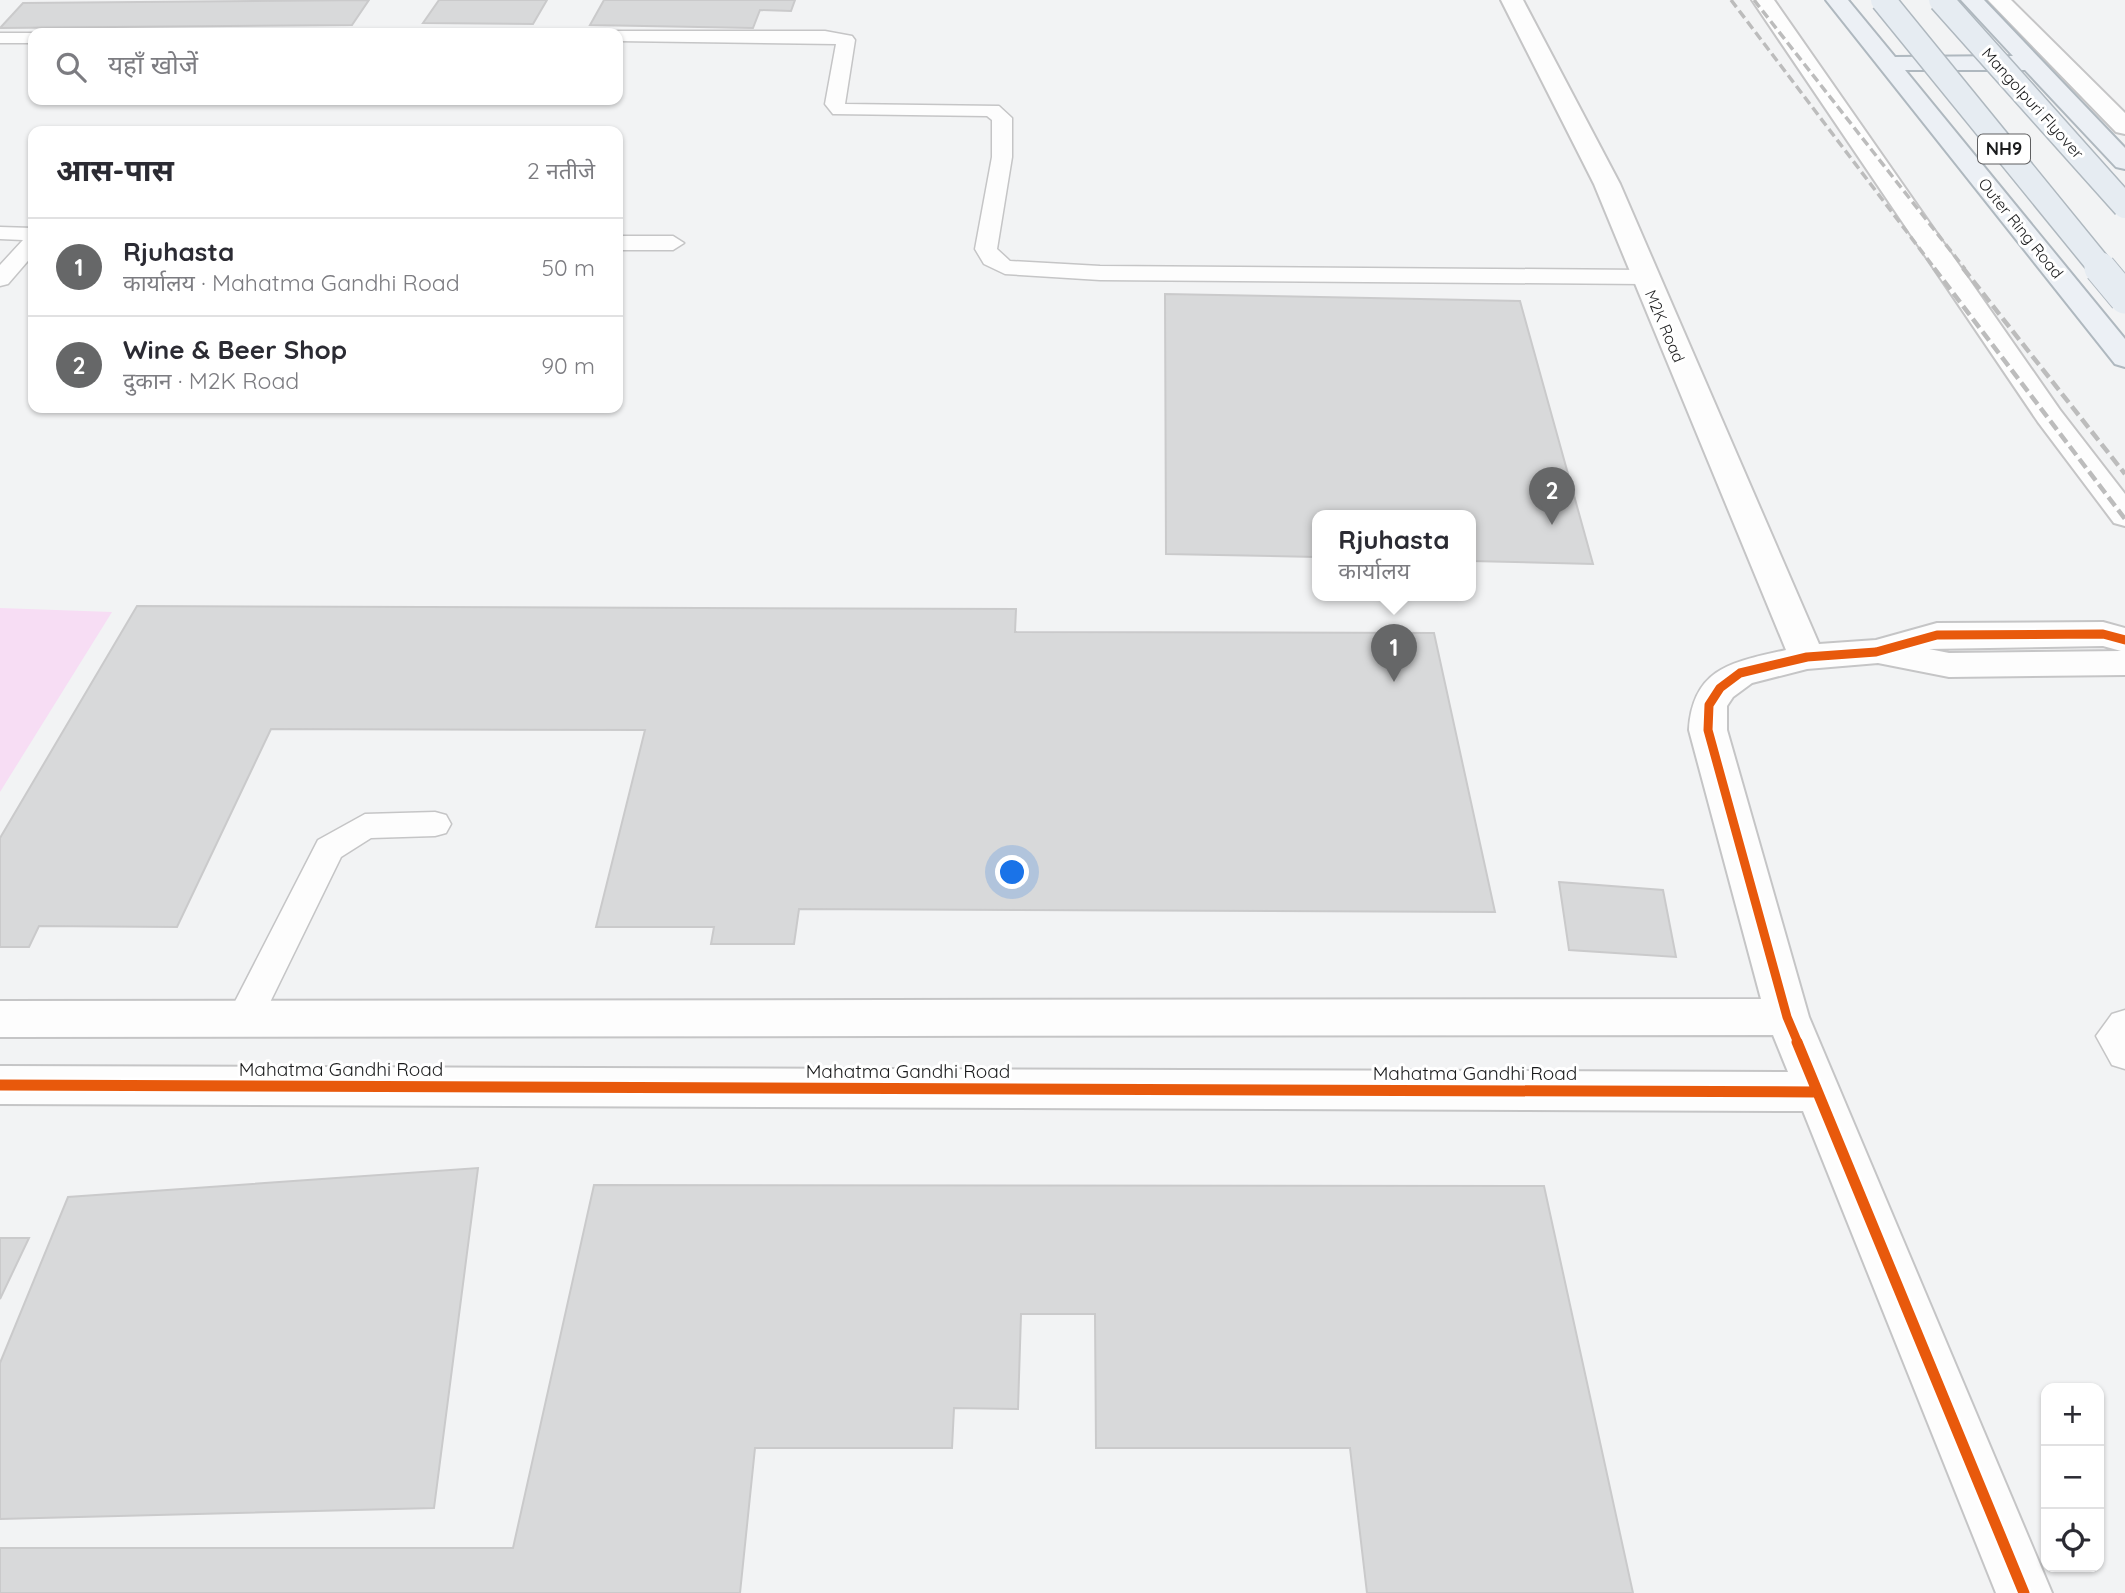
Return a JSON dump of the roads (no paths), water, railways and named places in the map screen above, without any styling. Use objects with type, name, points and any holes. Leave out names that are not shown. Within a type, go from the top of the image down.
[{"type":"highway","name":"NH9","points":[[1883,0],[2125,298]]},
{"type":"highway","name":"Mangolpuri Flyover","points":[[1941,0],[2125,206]]},
{"type":"main road","name":"Outer Ring Road","points":[[1837,0],[2125,358]]},
{"type":"main road","points":[[1972,0],[2125,162]]},
{"type":"main road","points":[[1888,64],[2032,63]]},
{"type":"street","name":"M2K Road","points":[[1512,0],[1606,184],[1807,657]]},
{"type":"street","points":[[1763,0],[2049,416],[2125,516]]},
{"type":"street","points":[[1999,0],[2125,127]]},
{"type":"street","points":[[2024,1593],[1787,1017],[1707,730],[1709,705],[1720,688],[1740,673],[1807,657],[1876,652],[1937,635],[2103,634],[2125,640]]},
{"type":"street","points":[[1876,652],[1949,665],[2125,663]]},
{"type":"street","points":[[0,1019],[1787,1017]]},
{"type":"street","name":"Mahatma Gandhi Road","points":[[0,1085],[1816,1092]]},
{"type":"lane","points":[[623,36],[825,36],[846,40],[835,104],[840,110],[992,110],[1002,118],[1002,157],[986,249],[992,259],[1005,267],[1100,273],[1644,277]]},
{"type":"lane","points":[[0,38],[28,38]]},
{"type":"lane","points":[[0,233],[28,234]]},
{"type":"lane","points":[[623,243],[673,243]]},
{"type":"lane","points":[[0,278],[28,247]]},
{"type":"lane","points":[[244,1019],[329,849],[365,825],[435,824]]},
{"type":"lane","points":[[2125,1025],[2114,1036],[2125,1054]]},
{"type":"railway","points":[[1731,0],[1935,269]]},
{"type":"railway","points":[[1754,0],[1965,269]]},
{"type":"railway","points":[[1934,268],[2125,519]]},
{"type":"railway","points":[[1963,268],[2125,474]]},
{"type":"place","name":"Wine & Beer Shop","points":[[1552,525]]},
{"type":"place","name":"Rjuhasta","points":[[1394,682]]}]
